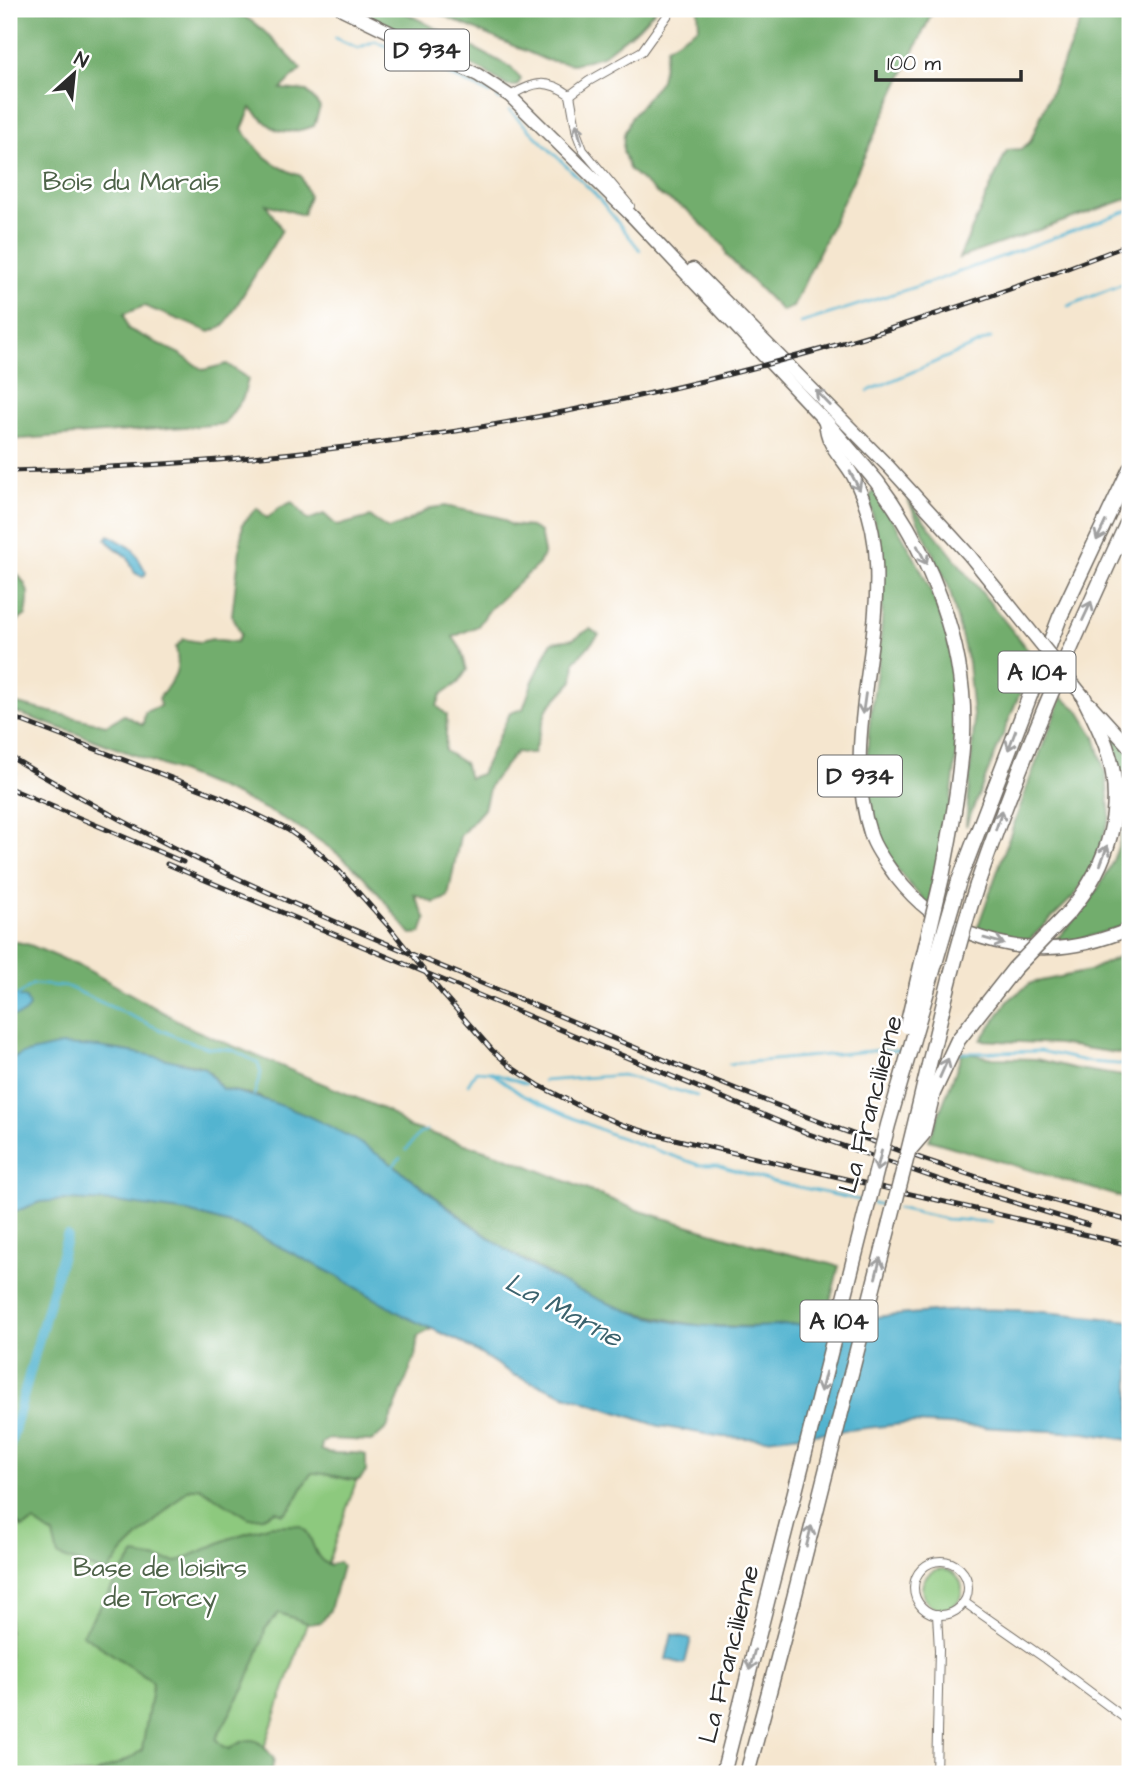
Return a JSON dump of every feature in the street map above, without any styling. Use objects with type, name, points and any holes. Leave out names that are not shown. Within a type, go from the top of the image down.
[{"type":"highway","points":[[825,421],[878,484],[908,528],[928,567],[943,607],[962,701],[963,733],[953,820],[906,1031],[910,1048]]},
{"type":"highway","name":"La Francilienne","points":[[723,1774],[910,1048],[959,881],[1060,617],[1130,469]]},
{"type":"highway","name":"La Francilienne","points":[[747,1774],[908,1152],[938,1019],[977,885],[1003,806],[1052,688],[1130,517]]},
{"type":"highway","points":[[908,1152],[923,1134],[933,1093],[958,1040],[1014,969],[1083,895],[1101,864],[1112,831],[1116,799],[1107,746],[1083,696]]},
{"type":"main road","name":"D 934","points":[[342,9],[478,75],[524,104],[630,206],[890,467],[970,556],[1083,696],[1130,748]]},
{"type":"main road","name":"D 934","points":[[510,96],[631,215],[825,421],[826,436],[851,473],[863,497],[872,526],[877,604],[860,732],[859,770],[863,806],[872,838],[904,888],[927,909],[954,927],[1027,949],[1070,947],[1130,929]]},
{"type":"street","points":[[570,95],[642,51],[672,9]]},
{"type":"street","points":[[510,96],[538,83],[558,86],[570,95],[577,134],[583,150],[630,206]]},
{"type":"street","points":[[934,1562],[952,1563],[965,1576],[967,1594],[964,1602],[952,1612],[937,1614],[921,1606],[914,1590],[919,1572],[934,1562]]},
{"type":"street","points":[[964,1602],[1130,1722]]},
{"type":"street","points":[[936,1774],[939,1650],[937,1614]]},
{"type":"green space","name":"Bois du Marais","points":[[9,9],[223,9],[255,24],[301,69],[281,89],[307,91],[320,107],[314,126],[285,132],[273,128],[251,108],[242,129],[267,158],[281,168],[301,176],[309,196],[303,215],[266,204],[282,230],[225,325],[210,332],[144,306],[124,314],[128,329],[180,354],[203,370],[227,364],[248,379],[243,398],[224,424],[9,440]]},
{"type":"green space","points":[[356,9],[398,9],[511,67],[521,79],[517,86],[507,86],[486,72]]},
{"type":"green space","points":[[428,9],[656,9],[638,28],[602,56],[573,64],[546,60]]},
{"type":"green space","points":[[698,9],[934,9],[793,307],[782,311],[727,256],[724,246],[687,210],[656,193],[629,169],[623,151],[624,134],[631,118],[661,80],[667,47],[699,27]]},
{"type":"green space","points":[[1086,9],[1106,9],[1127,16],[1130,12],[1130,198],[959,258],[1007,150],[1021,149],[1030,142]]},
{"type":"green space","points":[[874,490],[899,530],[931,592],[947,636],[952,659],[958,720],[956,752],[943,847],[931,908],[889,858],[874,820],[869,791],[869,735],[882,619],[880,558],[869,498]]},
{"type":"green space","points":[[908,500],[1034,658],[966,826],[974,726],[968,663],[949,587]]},
{"type":"green space","points":[[292,502],[308,520],[324,514],[337,526],[370,517],[388,529],[431,508],[445,506],[498,517],[511,525],[531,527],[540,532],[544,552],[539,564],[490,609],[478,626],[453,637],[461,649],[467,670],[458,683],[441,695],[437,706],[447,715],[445,751],[464,763],[469,778],[481,774],[510,713],[523,709],[552,642],[573,639],[590,629],[599,635],[575,661],[573,681],[547,709],[533,754],[516,752],[490,785],[484,809],[460,836],[448,897],[434,903],[414,894],[426,919],[421,933],[411,934],[360,873],[338,854],[291,823],[185,774],[9,710],[9,702],[106,725],[124,715],[143,725],[145,712],[160,706],[159,698],[175,675],[178,663],[176,647],[183,639],[237,642],[241,634],[232,615],[243,523],[257,508],[267,518]]},
{"type":"green space","points":[[9,571],[20,577],[28,596],[26,615],[15,623],[9,623]]},
{"type":"green space","points":[[1062,697],[1079,711],[1095,737],[1106,775],[1110,817],[1093,867],[1073,897],[1030,939],[1017,941],[977,929]]},
{"type":"green space","points":[[1109,730],[1130,753],[1130,924],[1072,942],[1052,943],[1096,891],[1117,850],[1123,828],[1126,805],[1124,782]]},
{"type":"green space","points":[[9,940],[30,945],[84,968],[195,1030],[388,1111],[407,1126],[504,1156],[637,1210],[765,1248],[839,1266],[825,1322],[770,1327],[700,1326],[629,1311],[579,1292],[502,1247],[384,1158],[255,1095],[222,1089],[205,1068],[198,1065],[91,1047],[49,1049],[9,1060]]},
{"type":"green space","points":[[1130,951],[1130,1055],[1058,1044],[981,1040],[1009,1000],[1031,983],[1089,971]]},
{"type":"green space","points":[[963,1052],[993,1058],[1036,1059],[1077,1069],[1130,1077],[1130,1200],[929,1140]]},
{"type":"green space","points":[[52,1195],[203,1208],[433,1324],[430,1330],[418,1336],[415,1357],[387,1428],[372,1441],[329,1439],[322,1443],[321,1450],[327,1452],[366,1455],[366,1472],[359,1480],[312,1473],[292,1506],[283,1514],[276,1511],[263,1517],[249,1518],[199,1487],[187,1490],[124,1551],[107,1573],[58,1556],[53,1535],[34,1522],[22,1528],[9,1514],[9,1214]]},
{"type":"green space","name":"Base de loisirs de Torcy","points":[[9,1214],[41,1356],[359,1473],[255,1774],[9,1774]]},
{"type":"green space","points":[[270,1525],[299,1526],[308,1534],[315,1551],[323,1561],[329,1565],[339,1562],[342,1566],[330,1610],[322,1622],[310,1624],[279,1613],[265,1629],[246,1684],[216,1739],[229,1749],[244,1741],[255,1740],[274,1759],[271,1774],[94,1774],[129,1759],[142,1750],[153,1682],[82,1634],[126,1566],[135,1555],[177,1562],[228,1539]]},
{"type":"green space","points":[[942,1569],[956,1575],[962,1589],[956,1603],[942,1609],[928,1603],[922,1589],[928,1575]]},
{"type":"water","points":[[109,535],[133,549],[146,572],[143,577],[135,573],[128,558],[108,542],[106,539]]},
{"type":"water","points":[[9,993],[26,999],[29,1007],[23,1014],[9,1016]]},
{"type":"water","name":"La Marne","points":[[61,1045],[99,1047],[205,1068],[222,1089],[286,1107],[328,1125],[368,1148],[499,1245],[545,1273],[610,1304],[661,1320],[696,1325],[767,1327],[985,1309],[1130,1321],[1130,1440],[1085,1433],[912,1423],[766,1439],[723,1437],[659,1426],[514,1375],[461,1342],[406,1317],[337,1276],[241,1227],[188,1212],[116,1202],[40,1202],[9,1214],[9,1060],[22,1054]]},
{"type":"water","points":[[672,1634],[691,1639],[683,1664],[666,1659]]},
{"type":"waterway","points":[[335,38],[358,48],[375,41],[491,94]]},
{"type":"waterway","points":[[497,97],[500,100]]},
{"type":"waterway","points":[[509,110],[595,194],[640,250]]},
{"type":"waterway","points":[[801,323],[937,280],[1130,210]]},
{"type":"waterway","points":[[1068,306],[1130,281]]},
{"type":"waterway","points":[[868,391],[991,338]]},
{"type":"waterway","points":[[9,769],[16,773]]},
{"type":"waterway","points":[[17,996],[33,984],[68,987],[181,1039],[209,1048],[233,1050],[258,1063],[261,1073],[254,1095]]},
{"type":"waterway","points":[[729,1064],[881,1050],[905,1051]]},
{"type":"waterway","points":[[957,1053],[1040,1051],[1090,1062],[1130,1065]]},
{"type":"waterway","points":[[468,1084],[476,1071],[490,1072],[526,1084]]},
{"type":"waterway","points":[[490,1072],[524,1096],[564,1114],[613,1135],[699,1165],[716,1165],[771,1181],[863,1201]]},
{"type":"waterway","points":[[543,1081],[622,1075],[697,1096]]},
{"type":"waterway","points":[[406,1150],[419,1134],[427,1130]]},
{"type":"waterway","points":[[393,1166],[400,1158]]},
{"type":"waterway","points":[[873,1203],[887,1206]]},
{"type":"waterway","points":[[897,1208],[946,1219],[991,1222]]},
{"type":"waterway","points":[[9,1449],[67,1236]]},
{"type":"railway","points":[[9,471],[165,464],[281,454],[424,436],[527,419],[732,374],[833,346],[933,315],[1130,244]]},
{"type":"railway","points":[[9,716],[221,797],[288,830],[319,852],[339,871],[492,1050],[511,1067],[540,1086],[585,1109],[653,1134],[1130,1245]]},
{"type":"railway","points":[[9,756],[115,817],[224,872],[335,922],[672,1063],[897,1150],[1051,1200],[1130,1221]]},
{"type":"railway","points":[[9,788],[183,862]]},
{"type":"railway","points":[[167,864],[809,1134],[946,1182],[1088,1225]]}]
